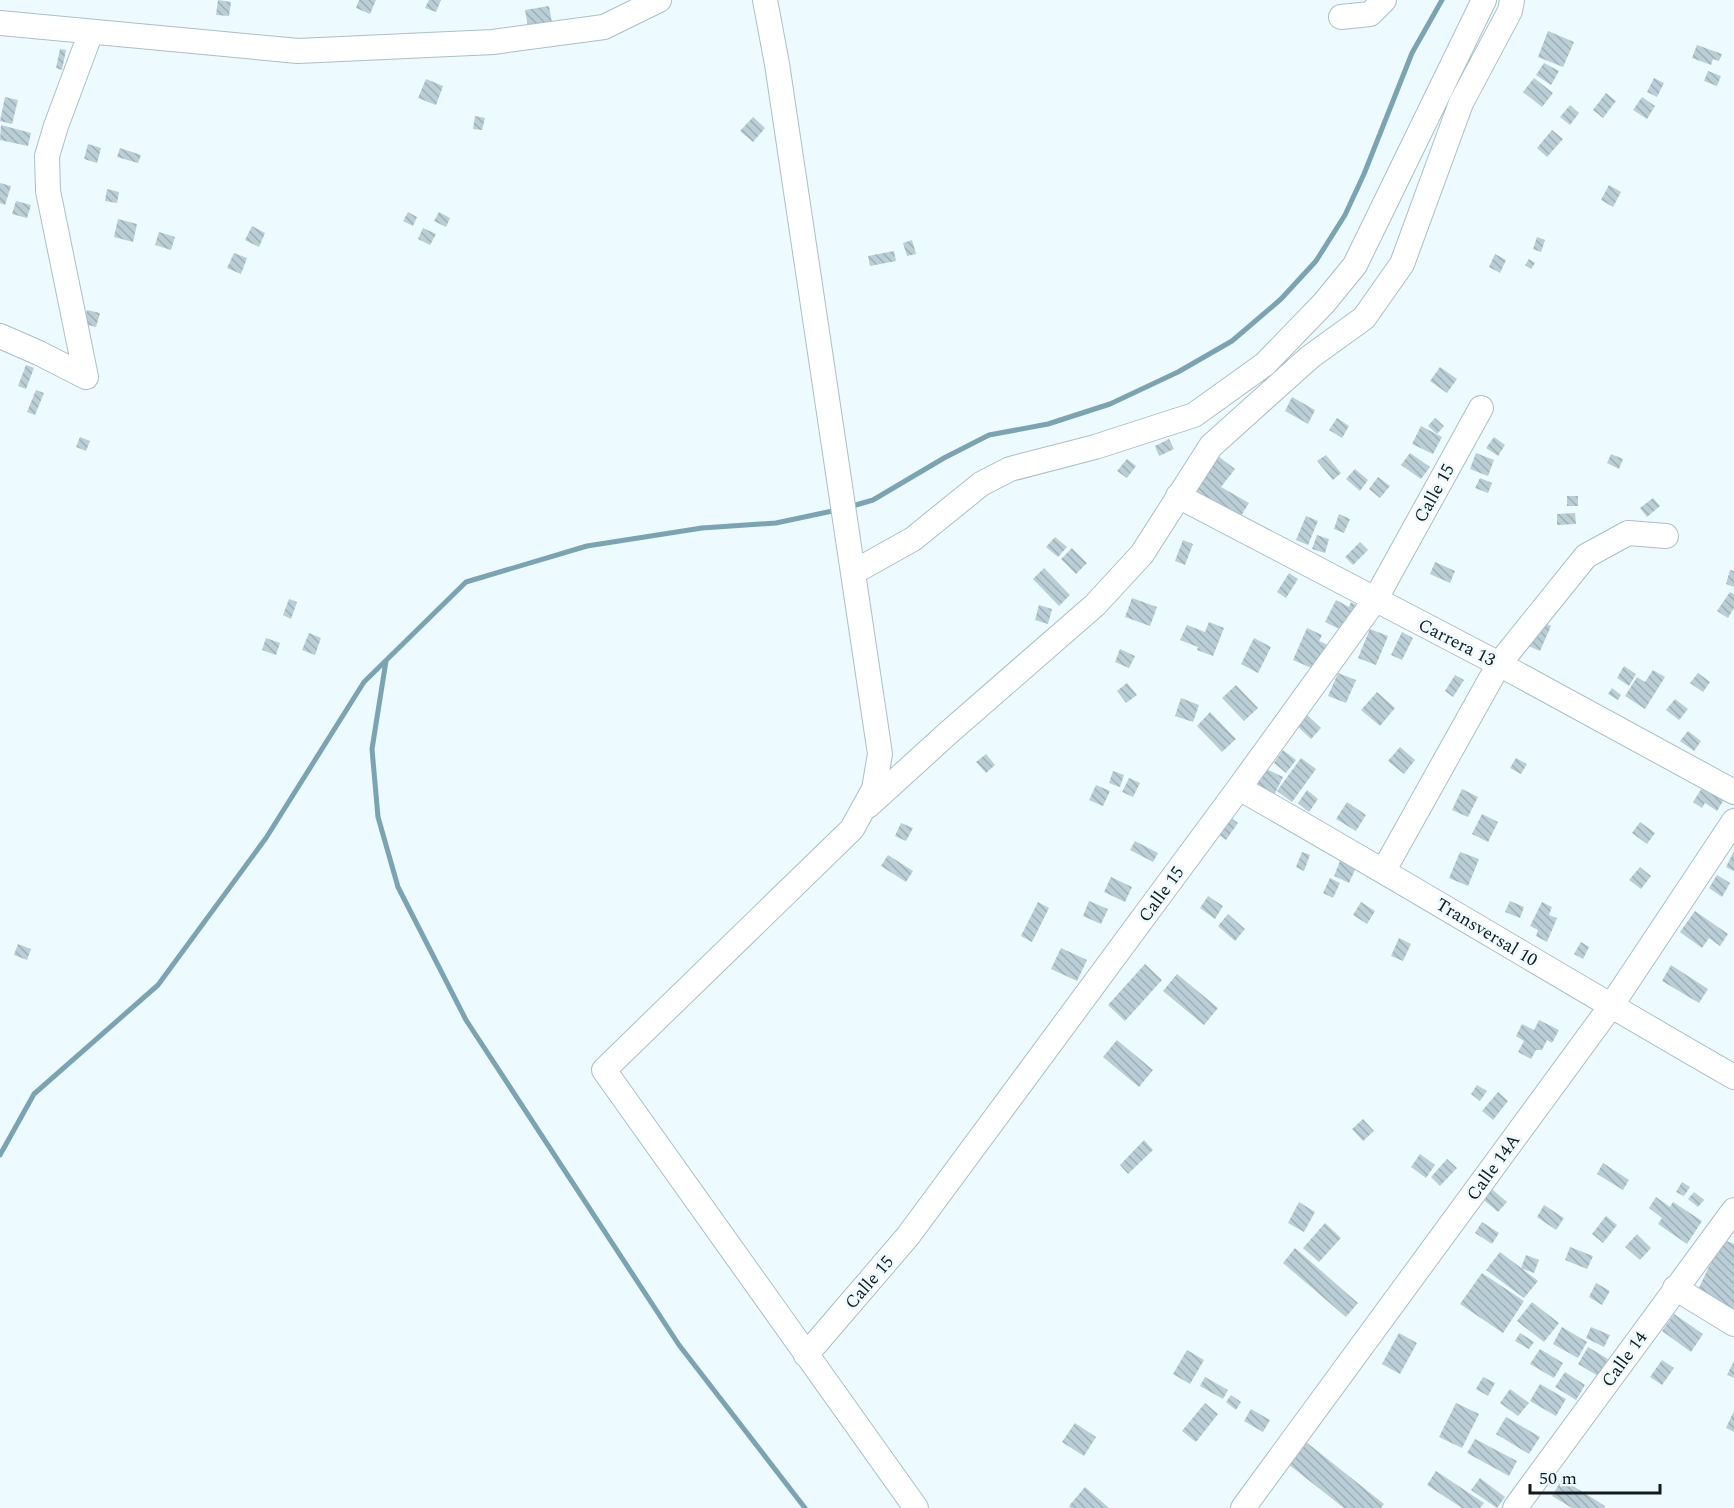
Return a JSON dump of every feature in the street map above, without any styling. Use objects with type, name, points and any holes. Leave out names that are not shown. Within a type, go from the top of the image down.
[{"type":"street","points":[[0,23],[298,51],[493,42],[604,27],[659,0]]},
{"type":"street","points":[[765,0],[777,64],[880,754],[874,789],[852,829],[604,1070],[916,1508]]},
{"type":"street","points":[[1341,17],[1370,14],[1384,0]]},
{"type":"street","points":[[854,572],[914,539],[981,484],[1010,469],[1095,447],[1194,415],[1265,364],[1324,303],[1355,265],[1484,0]]},
{"type":"street","points":[[860,814],[947,734],[1095,605],[1142,554],[1211,446],[1310,357],[1364,318],[1402,264],[1461,103],[1510,11],[1512,0]]},
{"type":"street","points":[[0,336],[86,377],[48,191],[47,156],[92,32]]},
{"type":"street","name":"Calle 15","points":[[806,1355],[908,1236],[1375,600],[1481,408]]},
{"type":"street","name":"Carrera 13","points":[[1178,496],[1499,664],[1734,792]]},
{"type":"street","points":[[1384,870],[1499,664],[1586,556],[1628,533],[1666,536]]},
{"type":"street","name":"Transversal 10","points":[[1239,788],[1384,870],[1734,1077]]},
{"type":"street","name":"Calle 14A","points":[[1243,1508],[1611,1006],[1734,821]]},
{"type":"street","name":"Calle 14","points":[[1515,1508],[1734,1210]]},
{"type":"street","points":[[1675,1288],[1734,1324]]},
{"type":"building","points":[[218,0],[231,2],[229,16],[216,15]]},
{"type":"building","points":[[359,0],[376,0],[370,14],[356,8]]},
{"type":"building","points":[[429,0],[441,0],[436,12],[425,8]]},
{"type":"building","points":[[549,6],[552,23],[528,27],[525,10]]},
{"type":"building","points":[[1548,31],[1574,42],[1563,67],[1538,57]]},
{"type":"building","points":[[1697,45],[1722,54],[1719,61],[1713,59],[1711,65],[1692,58]]},
{"type":"building","points":[[60,49],[66,50],[62,70],[56,68]]},
{"type":"building","points":[[1544,63],[1559,71],[1551,85],[1536,75]]},
{"type":"building","points":[[1708,71],[1721,76],[1717,86],[1704,81]]},
{"type":"building","points":[[1534,78],[1553,93],[1542,107],[1523,92]]},
{"type":"building","points":[[1654,78],[1664,83],[1657,97],[1647,92]]},
{"type":"building","points":[[426,79],[443,86],[436,105],[418,98]]},
{"type":"building","points":[[1606,93],[1616,101],[1603,118],[1593,110]]},
{"type":"building","points":[[5,97],[18,100],[12,124],[0,121]]},
{"type":"building","points":[[1642,97],[1655,106],[1647,119],[1633,110]]},
{"type":"building","points":[[1570,105],[1579,113],[1570,125],[1560,117]]},
{"type":"building","points":[[475,116],[485,118],[482,130],[473,129]]},
{"type":"building","points":[[753,117],[765,128],[753,142],[740,131]]},
{"type":"building","points":[[1,125],[31,133],[28,146],[0,140]]},
{"type":"building","points":[[1552,130],[1563,139],[1547,157],[1537,148]]},
{"type":"building","points":[[88,144],[101,148],[97,163],[84,159]]},
{"type":"building","points":[[120,148],[141,155],[138,163],[117,157]]},
{"type":"building","points":[[0,183],[11,186],[5,205],[0,203]]},
{"type":"building","points":[[1609,185],[1621,192],[1613,207],[1601,200]]},
{"type":"building","points":[[107,189],[119,192],[117,203],[105,201]]},
{"type":"building","points":[[16,201],[31,205],[27,218],[12,214]]},
{"type":"building","points":[[408,212],[417,217],[413,226],[403,221]]},
{"type":"building","points":[[439,212],[450,218],[446,227],[434,221]]},
{"type":"building","points":[[118,219],[137,224],[133,242],[114,237]]},
{"type":"building","points":[[252,226],[265,233],[259,247],[245,240]]},
{"type":"building","points":[[423,228],[436,234],[430,245],[418,239]]},
{"type":"building","points":[[159,232],[175,237],[171,250],[155,245]]},
{"type":"building","points":[[1537,237],[1545,240],[1541,252],[1533,249]]},
{"type":"building","points":[[912,240],[916,254],[907,256],[903,243]]},
{"type":"building","points":[[894,251],[896,261],[870,266],[868,256]]},
{"type":"building","points":[[234,253],[247,258],[241,274],[227,268]]},
{"type":"building","points":[[1495,254],[1506,260],[1500,273],[1489,267]]},
{"type":"building","points":[[1529,259],[1535,263],[1531,269],[1525,265]]},
{"type":"building","points":[[87,310],[100,313],[96,327],[84,324]]},
{"type":"building","points":[[26,365],[34,368],[26,389],[18,386]]},
{"type":"building","points":[[1440,367],[1457,379],[1447,393],[1430,381]]},
{"type":"building","points":[[36,390],[44,393],[35,415],[27,412]]},
{"type":"building","points":[[1292,397],[1315,410],[1308,424],[1285,411]]},
{"type":"building","points":[[1337,418],[1349,426],[1342,438],[1329,430]]},
{"type":"building","points":[[1435,418],[1444,426],[1437,434],[1428,426]]},
{"type":"building","points":[[1421,426],[1442,437],[1433,454],[1412,444]]},
{"type":"building","points":[[80,437],[90,441],[86,451],[76,447]]},
{"type":"building","points":[[1494,437],[1505,445],[1498,456],[1486,448]]},
{"type":"building","points":[[1169,439],[1174,449],[1159,456],[1155,446]]},
{"type":"building","points":[[1214,453],[1235,469],[1221,487],[1249,503],[1239,519],[1189,486]]},
{"type":"building","points":[[1410,453],[1430,467],[1421,479],[1401,465]]},
{"type":"building","points":[[1476,453],[1494,460],[1488,476],[1470,469]]},
{"type":"building","points":[[1611,454],[1623,459],[1619,469],[1607,463]]},
{"type":"building","points":[[1326,455],[1341,473],[1333,480],[1317,461]]},
{"type":"building","points":[[1127,459],[1136,466],[1127,478],[1117,471]]},
{"type":"building","points":[[1355,469],[1368,480],[1360,491],[1346,479]]},
{"type":"building","points":[[1378,477],[1390,486],[1380,498],[1369,489]]},
{"type":"building","points":[[1480,478],[1492,483],[1488,493],[1475,488]]},
{"type":"building","points":[[1567,496],[1578,496],[1578,506],[1567,506]]},
{"type":"building","points":[[1653,498],[1660,506],[1647,517],[1640,508]]},
{"type":"building","points":[[1575,513],[1576,524],[1557,525],[1557,514]]},
{"type":"building","points":[[1339,514],[1350,519],[1344,533],[1334,529]]},
{"type":"building","points":[[1306,516],[1318,521],[1308,545],[1296,540]]},
{"type":"building","points":[[1317,535],[1329,539],[1325,553],[1312,549]]},
{"type":"building","points":[[1055,537],[1067,547],[1058,557],[1046,547]]},
{"type":"building","points":[[1183,540],[1193,544],[1185,565],[1175,561]]},
{"type":"building","points":[[1360,542],[1368,550],[1353,565],[1345,557]]},
{"type":"building","points":[[1072,548],[1087,563],[1076,574],[1061,559]]},
{"type":"building","points":[[1435,562],[1455,571],[1450,583],[1430,574]]},
{"type":"building","points":[[1044,568],[1070,595],[1059,606],[1033,579]]},
{"type":"building","points":[[1730,570],[1734,571],[1734,587],[1726,584]]},
{"type":"building","points":[[1289,573],[1298,579],[1286,598],[1277,592]]},
{"type":"building","points":[[1730,592],[1734,594],[1734,608],[1728,618],[1717,611]]},
{"type":"building","points":[[1132,598],[1157,607],[1150,626],[1125,617]]},
{"type":"building","points":[[289,599],[297,602],[291,619],[283,615]]},
{"type":"building","points":[[1336,600],[1349,607],[1351,602],[1358,606],[1347,626],[1337,628],[1325,622]]},
{"type":"building","points":[[1039,605],[1052,609],[1048,624],[1035,620]]},
{"type":"building","points":[[1535,619],[1551,626],[1540,651],[1524,644]]},
{"type":"building","points":[[1209,622],[1224,628],[1213,656],[1180,640],[1187,625],[1205,632]]},
{"type":"building","points":[[1307,628],[1322,635],[1319,641],[1328,645],[1316,670],[1293,660]]},
{"type":"building","points":[[1370,629],[1388,636],[1376,665],[1358,658]]},
{"type":"building","points":[[1402,632],[1413,638],[1402,660],[1391,655]]},
{"type":"building","points":[[309,633],[321,638],[315,655],[302,650]]},
{"type":"building","points":[[266,638],[280,643],[276,655],[262,650]]},
{"type":"building","points":[[1254,638],[1271,647],[1258,673],[1241,664]]},
{"type":"building","points":[[1120,649],[1135,656],[1129,668],[1115,662]]},
{"type":"building","points":[[1624,666],[1636,674],[1629,686],[1617,678]]},
{"type":"building","points":[[1653,670],[1665,677],[1645,709],[1625,696],[1637,677],[1645,682]]},
{"type":"building","points":[[1338,673],[1356,680],[1346,703],[1328,696]]},
{"type":"building","points":[[1698,673],[1710,682],[1703,692],[1690,683]]},
{"type":"building","points":[[1455,675],[1464,680],[1453,697],[1445,691]]},
{"type":"building","points":[[1127,683],[1137,695],[1126,703],[1117,691]]},
{"type":"building","points":[[1236,685],[1258,708],[1244,721],[1222,698]]},
{"type":"building","points":[[1612,688],[1621,695],[1618,700],[1608,694]]},
{"type":"building","points":[[1377,692],[1395,708],[1380,726],[1361,710]]},
{"type":"building","points":[[1181,698],[1199,705],[1193,722],[1175,716]]},
{"type":"building","points":[[1675,699],[1688,709],[1679,720],[1666,710]]},
{"type":"building","points":[[1210,712],[1236,739],[1222,752],[1197,726]]},
{"type":"building","points":[[1304,712],[1321,728],[1311,739],[1293,722]]},
{"type":"building","points":[[1688,731],[1701,741],[1694,751],[1680,741]]},
{"type":"building","points":[[1400,747],[1415,760],[1404,774],[1388,761]]},
{"type":"building","points":[[1283,750],[1296,760],[1286,773],[1274,763]]},
{"type":"building","points":[[986,754],[995,765],[986,773],[976,762]]},
{"type":"building","points":[[1301,758],[1316,769],[1292,802],[1277,791]]},
{"type":"building","points":[[1516,758],[1527,764],[1521,774],[1510,768]]},
{"type":"building","points":[[1262,767],[1283,777],[1274,795],[1253,785]]},
{"type":"building","points":[[1113,771],[1124,775],[1120,787],[1109,783]]},
{"type":"building","points":[[1129,778],[1140,783],[1133,797],[1122,792]]},
{"type":"building","points":[[1706,782],[1726,796],[1717,811],[1705,803],[1702,808],[1693,802]]},
{"type":"building","points":[[1096,785],[1110,791],[1103,806],[1089,800]]},
{"type":"building","points":[[1462,789],[1478,797],[1468,817],[1452,810]]},
{"type":"building","points":[[1307,790],[1318,799],[1309,812],[1298,803]]},
{"type":"building","points":[[1347,802],[1366,815],[1356,831],[1336,819]]},
{"type":"building","points":[[1482,814],[1498,822],[1488,842],[1472,834]]},
{"type":"building","points":[[1227,815],[1238,823],[1226,840],[1214,831]]},
{"type":"building","points":[[1640,822],[1655,833],[1647,844],[1632,833]]},
{"type":"building","points":[[901,823],[913,828],[906,841],[895,836]]},
{"type":"building","points":[[1135,841],[1158,853],[1153,862],[1130,850]]},
{"type":"building","points":[[1734,851],[1734,871],[1726,867]]},
{"type":"building","points":[[1302,852],[1310,855],[1304,871],[1296,867]]},
{"type":"building","points":[[1460,852],[1479,859],[1468,886],[1449,878]]},
{"type":"building","points":[[888,855],[913,871],[906,882],[881,866]]},
{"type":"building","points":[[1340,861],[1356,868],[1349,883],[1334,876]]},
{"type":"building","points":[[1640,867],[1651,876],[1641,889],[1629,880]]},
{"type":"building","points":[[1717,875],[1730,883],[1722,897],[1709,888]]},
{"type":"building","points":[[1111,877],[1132,887],[1125,902],[1104,892]]},
{"type":"building","points":[[1330,878],[1340,883],[1333,898],[1323,893]]},
{"type":"building","points":[[1208,896],[1223,906],[1215,919],[1200,908]]},
{"type":"building","points":[[1089,901],[1108,909],[1101,924],[1083,916]]},
{"type":"building","points":[[1510,901],[1524,907],[1520,918],[1505,912]]},
{"type":"building","points":[[1038,902],[1049,908],[1032,942],[1021,936]]},
{"type":"building","points":[[1361,902],[1375,911],[1367,924],[1353,915]]},
{"type":"building","points":[[1542,902],[1552,907],[1549,915],[1557,918],[1547,942],[1536,936],[1538,930],[1530,926]]},
{"type":"building","points":[[1695,911],[1728,934],[1720,946],[1709,938],[1702,948],[1680,932]]},
{"type":"building","points":[[1228,914],[1245,929],[1235,941],[1218,926]]},
{"type":"building","points":[[1399,938],[1411,944],[1403,961],[1391,956]]},
{"type":"building","points":[[1581,942],[1589,947],[1583,959],[1574,954]]},
{"type":"building","points":[[18,944],[31,949],[27,960],[14,955]]},
{"type":"building","points":[[1061,948],[1087,960],[1077,981],[1051,969]]},
{"type":"building","points":[[1145,964],[1162,980],[1125,1021],[1108,1005]]},
{"type":"building","points":[[1671,965],[1708,989],[1699,1003],[1662,981]]},
{"type":"building","points":[[1177,974],[1218,1008],[1204,1025],[1163,991]]},
{"type":"building","points":[[1539,1020],[1559,1030],[1552,1043],[1547,1040],[1542,1050],[1536,1050],[1531,1059],[1518,1052],[1524,1041],[1516,1036],[1522,1024],[1534,1030]]},
{"type":"building","points":[[1117,1040],[1153,1070],[1139,1087],[1103,1057]]},
{"type":"building","points":[[1477,1085],[1487,1091],[1480,1101],[1471,1094]]},
{"type":"building","points":[[1498,1092],[1508,1101],[1493,1120],[1482,1111]]},
{"type":"building","points":[[1363,1119],[1374,1131],[1363,1141],[1352,1129]]},
{"type":"building","points":[[1144,1140],[1153,1150],[1128,1174],[1120,1165]]},
{"type":"building","points":[[1420,1154],[1435,1165],[1426,1178],[1411,1167]]},
{"type":"building","points":[[1447,1159],[1457,1168],[1440,1186],[1431,1177]]},
{"type":"building","points":[[1603,1163],[1629,1180],[1623,1190],[1597,1174]]},
{"type":"building","points":[[1682,1182],[1690,1187],[1684,1196],[1676,1192]]},
{"type":"building","points":[[1487,1185],[1507,1202],[1498,1212],[1478,1195]]},
{"type":"building","points":[[1694,1192],[1704,1200],[1698,1207],[1688,1199]]},
{"type":"building","points":[[1656,1197],[1670,1207],[1673,1202],[1702,1221],[1687,1244],[1658,1224],[1662,1218],[1649,1208]]},
{"type":"building","points":[[1299,1202],[1315,1212],[1304,1232],[1288,1223]]},
{"type":"building","points":[[1544,1205],[1564,1218],[1556,1230],[1537,1217]]},
{"type":"building","points":[[1606,1216],[1617,1225],[1603,1243],[1592,1234]]},
{"type":"building","points":[[1482,1222],[1499,1233],[1492,1244],[1475,1233]]},
{"type":"building","points":[[1325,1223],[1341,1238],[1319,1262],[1303,1248]]},
{"type":"building","points":[[1637,1234],[1651,1248],[1640,1260],[1625,1247]]},
{"type":"building","points":[[1722,1239],[1734,1244],[1734,1309],[1697,1292]]},
{"type":"building","points":[[1570,1247],[1593,1256],[1587,1269],[1565,1260]]},
{"type":"building","points":[[1295,1248],[1358,1303],[1346,1317],[1283,1263]]},
{"type":"building","points":[[1500,1252],[1538,1281],[1524,1298],[1486,1270]]},
{"type":"building","points":[[1526,1255],[1539,1260],[1534,1273],[1521,1268]]},
{"type":"building","points":[[1482,1273],[1524,1301],[1503,1333],[1460,1304]]},
{"type":"building","points":[[1596,1283],[1610,1291],[1602,1305],[1589,1297]]},
{"type":"building","points":[[1532,1302],[1559,1323],[1544,1342],[1517,1321]]},
{"type":"building","points":[[1674,1314],[1703,1334],[1691,1352],[1662,1331]]},
{"type":"building","points":[[1562,1327],[1587,1342],[1578,1358],[1553,1344]]},
{"type":"building","points":[[1591,1327],[1610,1335],[1604,1347],[1586,1338]]},
{"type":"building","points":[[1399,1333],[1417,1343],[1400,1374],[1382,1364]]},
{"type":"building","points":[[1520,1333],[1534,1342],[1529,1349],[1515,1341]]},
{"type":"building","points":[[1588,1347],[1608,1359],[1598,1376],[1578,1364]]},
{"type":"building","points":[[1540,1349],[1563,1363],[1554,1378],[1530,1364]]},
{"type":"building","points":[[1187,1350],[1204,1360],[1190,1384],[1173,1374]]},
{"type":"building","points":[[1662,1360],[1674,1368],[1662,1385],[1650,1377]]},
{"type":"building","points":[[1734,1361],[1734,1378],[1727,1375]]},
{"type":"building","points":[[1565,1372],[1585,1385],[1576,1400],[1555,1387]]},
{"type":"building","points":[[1205,1377],[1228,1390],[1223,1399],[1200,1386]]},
{"type":"building","points":[[1483,1377],[1495,1383],[1488,1396],[1476,1389]]},
{"type":"building","points":[[1540,1384],[1566,1399],[1556,1416],[1530,1401]]},
{"type":"building","points":[[1510,1389],[1529,1403],[1518,1416],[1500,1403]]},
{"type":"building","points":[[1231,1395],[1241,1402],[1236,1410],[1226,1402]]},
{"type":"building","points":[[1205,1403],[1218,1414],[1196,1442],[1182,1431]]},
{"type":"building","points":[[1456,1403],[1479,1414],[1462,1448],[1439,1437]]},
{"type":"building","points":[[1251,1409],[1270,1420],[1263,1432],[1244,1421]]},
{"type":"building","points":[[1734,1411],[1734,1432],[1726,1428]]},
{"type":"building","points":[[1506,1417],[1540,1437],[1529,1454],[1496,1434]]},
{"type":"building","points":[[1075,1423],[1096,1437],[1084,1456],[1062,1442]]},
{"type":"building","points":[[1301,1438],[1384,1504],[1381,1508],[1344,1508],[1283,1460]]},
{"type":"building","points":[[1475,1439],[1517,1461],[1509,1476],[1467,1453]]},
{"type":"building","points":[[1436,1471],[1484,1503],[1480,1508],[1462,1508],[1427,1485]]},
{"type":"building","points":[[1480,1478],[1505,1497],[1497,1508],[1471,1490]]},
{"type":"building","points":[[1562,1479],[1605,1506],[1604,1508],[1572,1508],[1552,1496]]},
{"type":"building","points":[[1085,1487],[1109,1508],[1071,1508],[1069,1506]]},
{"type":"waterway","points":[[849,507],[873,500],[944,458],[989,435],[1048,424],[1110,404],[1178,372],[1232,341],[1281,299],[1316,261],[1345,215],[1364,174],[1412,53],[1442,0]]},
{"type":"waterway","points":[[0,1155],[34,1094],[158,985],[266,838],[364,682],[466,582],[587,546],[702,528],[776,523],[837,510]]},
{"type":"waterway","points":[[386,661],[372,749],[378,817],[398,887],[466,1020],[679,1345],[805,1508]]}]
